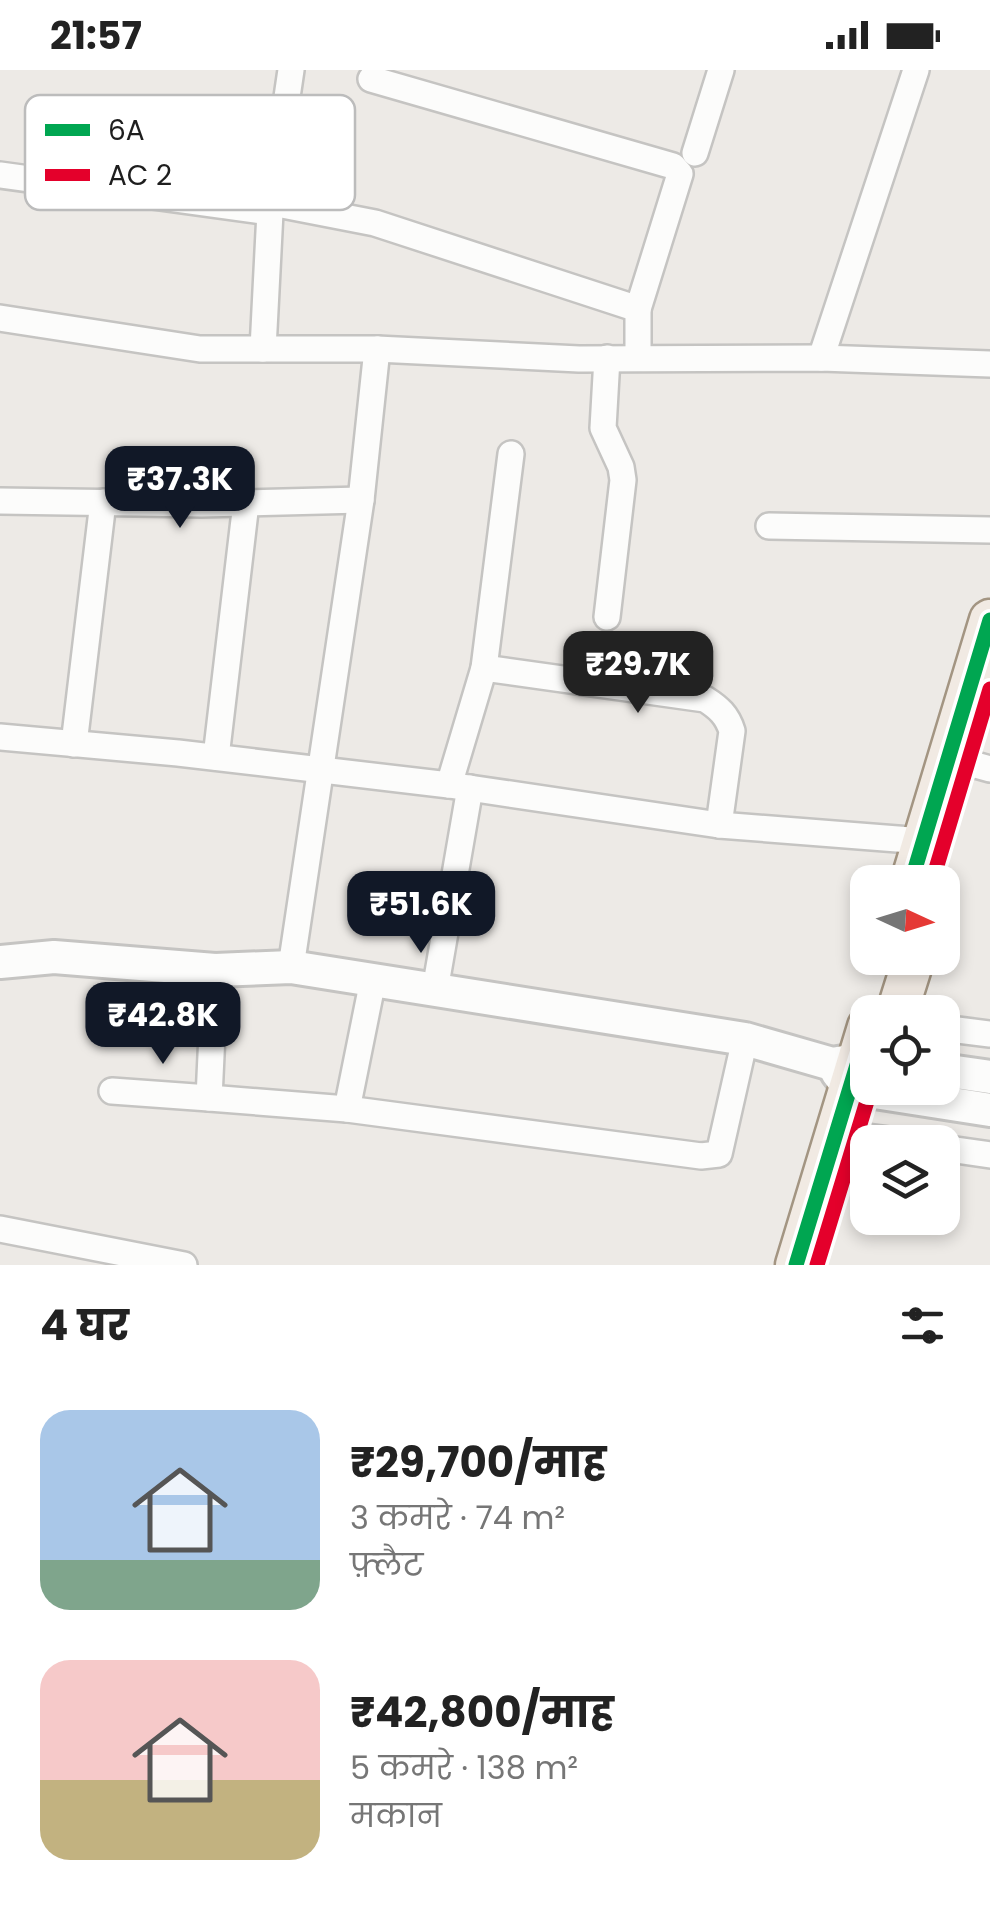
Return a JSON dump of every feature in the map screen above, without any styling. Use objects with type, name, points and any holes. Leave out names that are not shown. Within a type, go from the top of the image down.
[{"type":"main road","points":[[916,865],[990,620]]},
{"type":"main road","points":[[943,865],[981,767],[990,702]]},
{"type":"main road","points":[[796,1265],[850,1098]]},
{"type":"main road","points":[[822,1265],[850,1170]]},
{"type":"street","points":[[696,153],[721,70]]},
{"type":"street","points":[[821,358],[916,70]]},
{"type":"street","points":[[371,78],[673,166],[680,174],[638,310],[638,357]]},
{"type":"street","points":[[0,175],[25,178]]},
{"type":"street","points":[[262,349],[271,210]]},
{"type":"street","points":[[290,210],[375,223],[638,310]]},
{"type":"street","points":[[0,318],[200,348],[990,364]]},
{"type":"street","points":[[292,967],[361,500],[377,350]]},
{"type":"street","points":[[607,358],[603,428],[621,466],[622,480],[607,617]]},
{"type":"street","points":[[435,990],[459,786],[484,668],[511,454]]},
{"type":"street","points":[[0,501],[361,500]]},
{"type":"street","points":[[74,744],[103,502]]},
{"type":"street","points":[[216,757],[246,503]]},
{"type":"street","points":[[769,526],[990,530]]},
{"type":"street","points":[[484,668],[705,699],[719,708],[732,731],[719,825]]},
{"type":"street","points":[[0,738],[216,757],[459,786],[719,825],[924,841]]},
{"type":"street","points":[[0,962],[54,957],[215,970],[292,967],[745,1039],[850,1065]]},
{"type":"street","points":[[210,1098],[215,970]]},
{"type":"street","points":[[347,1109],[373,980]]},
{"type":"street","points":[[960,1030],[990,1034]]},
{"type":"street","points":[[112,1091],[347,1109],[701,1156],[718,1154],[745,1039]]},
{"type":"street","points":[[960,1073],[990,1077]]},
{"type":"street","points":[[960,1100],[990,1110]]},
{"type":"street","points":[[960,1151],[990,1155]]},
{"type":"street","points":[[0,1228],[184,1265]]},
{"type":"transit line","name":"6A","points":[[916,865],[990,620]]},
{"type":"transit line","points":[[937,865],[990,689]]},
{"type":"transit line","name":"6A","points":[[796,1265],[850,1088]]},
{"type":"transit line","points":[[817,1265],[866,1105]]}]
